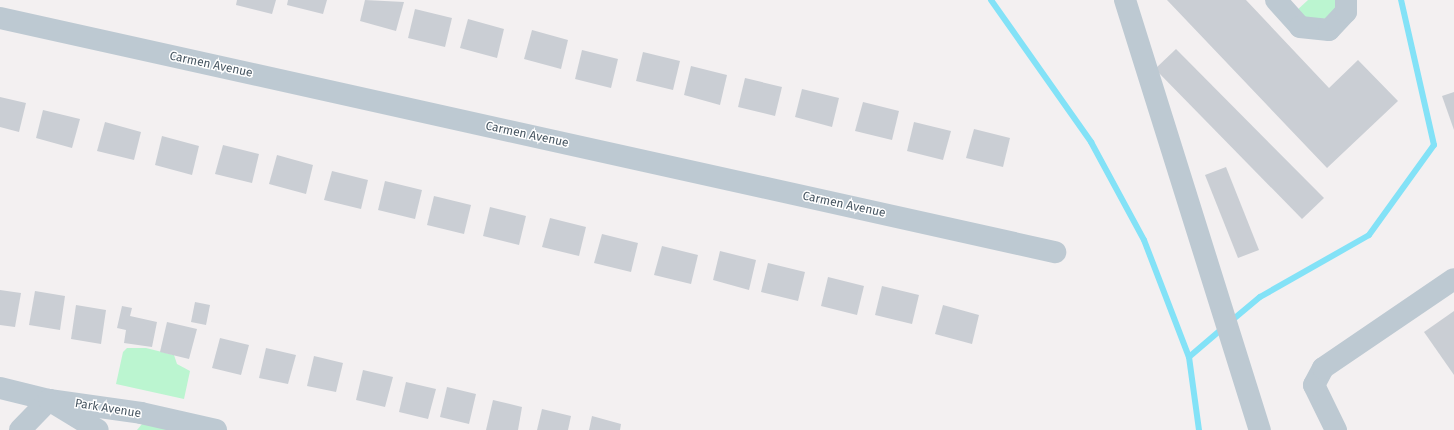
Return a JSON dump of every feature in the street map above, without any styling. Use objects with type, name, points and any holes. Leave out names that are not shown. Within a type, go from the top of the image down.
[{"type":"street","points":[[1125,0],[1260,430]]},
{"type":"street","points":[[1276,0],[1300,27],[1329,30],[1346,12],[1346,0]]},
{"type":"street","name":"Carmen Avenue","points":[[0,18],[1055,252]]},
{"type":"street","points":[[1336,430],[1314,385],[1323,368],[1454,278]]},
{"type":"street","name":"Park Avenue","points":[[0,388],[49,400],[141,413],[216,430]]},
{"type":"street","points":[[20,430],[49,400],[98,430]]},
{"type":"green space","points":[[1308,0],[1341,0],[1337,16],[1309,22],[1295,12]]},
{"type":"green space","points":[[127,348],[146,348],[174,355],[177,364],[190,371],[184,399],[116,384],[123,352]]},
{"type":"green space","points":[[142,424],[181,430],[137,430]]},
{"type":"building","points":[[237,0],[276,0],[272,14],[236,5]]},
{"type":"building","points":[[288,0],[327,0],[323,14],[287,5]]},
{"type":"building","points":[[365,0],[404,2],[396,31],[360,21]]},
{"type":"building","points":[[1167,0],[1246,0],[1329,88],[1358,60],[1398,101],[1327,168]]},
{"type":"building","points":[[415,9],[452,18],[445,47],[408,38]]},
{"type":"building","points":[[468,19],[504,29],[497,58],[460,48]]},
{"type":"building","points":[[532,30],[568,40],[561,69],[524,59]]},
{"type":"building","points":[[1176,49],[1324,198],[1302,219],[1155,69]]},
{"type":"building","points":[[582,50],[618,59],[611,88],[575,79]]},
{"type":"building","points":[[643,52],[680,61],[673,90],[636,81]]},
{"type":"building","points":[[691,66],[727,75],[720,105],[684,95]]},
{"type":"building","points":[[745,78],[782,87],[775,116],[738,107]]},
{"type":"building","points":[[802,89],[839,98],[832,127],[795,117]]},
{"type":"building","points":[[1454,92],[1454,130],[1442,96]]},
{"type":"building","points":[[0,97],[26,103],[19,132],[0,127]]},
{"type":"building","points":[[863,102],[899,111],[892,140],[855,131]]},
{"type":"building","points":[[43,110],[80,119],[72,148],[36,138]]},
{"type":"building","points":[[105,122],[141,132],[134,160],[97,151]]},
{"type":"building","points":[[914,122],[951,131],[943,160],[907,151]]},
{"type":"building","points":[[974,129],[1010,138],[1003,167],[966,158]]},
{"type":"building","points":[[162,136],[199,146],[192,175],[155,165]]},
{"type":"building","points":[[223,145],[259,154],[252,183],[215,174]]},
{"type":"building","points":[[277,155],[313,165],[306,194],[269,184]]},
{"type":"building","points":[[1226,167],[1259,250],[1238,258],[1205,175]]},
{"type":"building","points":[[332,171],[368,180],[361,209],[324,200]]},
{"type":"building","points":[[385,181],[422,190],[415,219],[378,210]]},
{"type":"building","points":[[434,196],[471,205],[464,234],[427,225]]},
{"type":"building","points":[[490,207],[526,216],[519,245],[483,236]]},
{"type":"building","points":[[550,218],[586,227],[579,256],[542,247]]},
{"type":"building","points":[[602,234],[638,243],[631,272],[594,263]]},
{"type":"building","points":[[662,246],[698,255],[691,284],[654,275]]},
{"type":"building","points":[[720,251],[756,260],[749,290],[713,280]]},
{"type":"building","points":[[768,263],[805,272],[798,301],[761,292]]},
{"type":"building","points":[[828,277],[864,286],[857,315],[821,306]]},
{"type":"building","points":[[882,286],[919,295],[912,324],[875,315]]},
{"type":"building","points":[[0,290],[21,293],[15,327],[0,325]]},
{"type":"building","points":[[35,291],[65,296],[60,330],[29,325]]},
{"type":"building","points":[[195,302],[210,305],[206,325],[191,322]]},
{"type":"building","points":[[76,305],[106,310],[101,344],[71,339]]},
{"type":"building","points":[[943,305],[979,315],[972,344],[935,334]]},
{"type":"building","points":[[122,306],[132,308],[130,316],[157,322],[152,347],[124,343],[126,330],[117,328]]},
{"type":"building","points":[[1454,311],[1454,375],[1424,332]]},
{"type":"building","points":[[167,322],[197,329],[189,359],[160,352]]},
{"type":"building","points":[[220,338],[249,345],[241,375],[212,368]]},
{"type":"building","points":[[266,348],[296,355],[288,384],[259,378]]},
{"type":"building","points":[[314,356],[343,363],[336,392],[307,386]]},
{"type":"building","points":[[363,370],[393,377],[385,407],[356,400]]},
{"type":"building","points":[[406,382],[436,389],[428,419],[399,412]]},
{"type":"building","points":[[447,387],[476,394],[469,424],[440,417]]},
{"type":"building","points":[[493,400],[522,407],[518,430],[486,430]]},
{"type":"building","points":[[542,409],[571,416],[568,430],[537,430]]},
{"type":"building","points":[[592,416],[621,424],[620,430],[589,430]]},
{"type":"waterway","points":[[991,0],[1091,142],[1144,240],[1189,357],[1199,430]]},
{"type":"waterway","points":[[1230,322],[1260,297],[1369,235],[1434,145],[1401,0]]},
{"type":"waterway","points":[[1189,357],[1223,328]]}]
